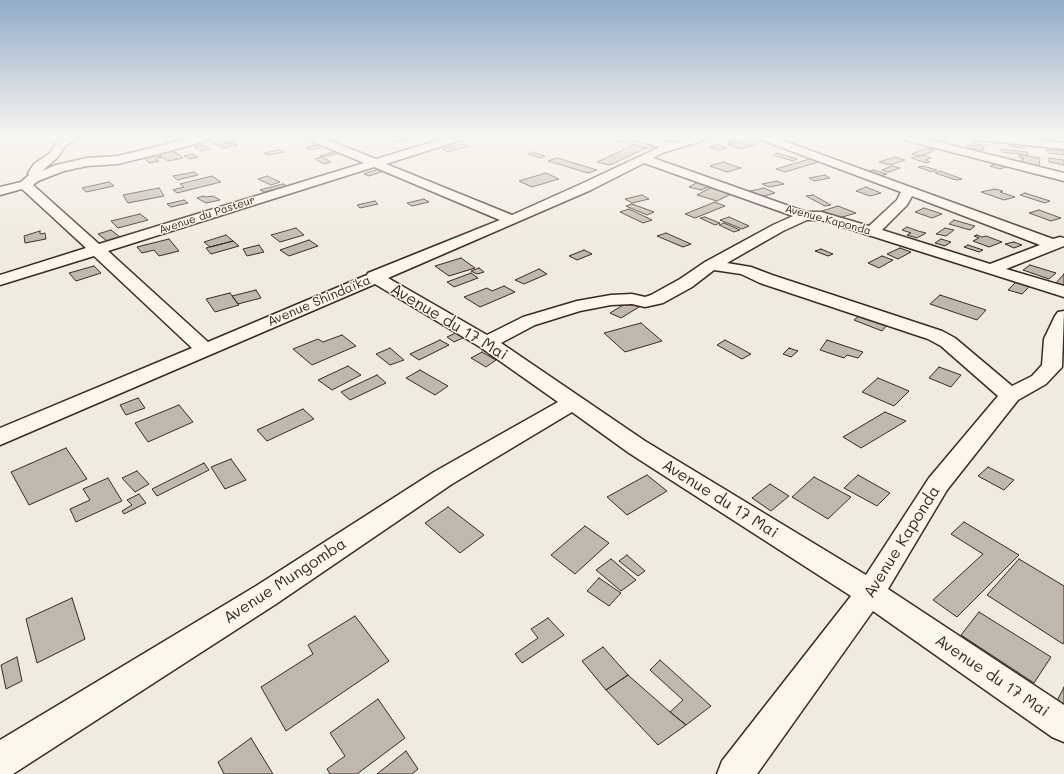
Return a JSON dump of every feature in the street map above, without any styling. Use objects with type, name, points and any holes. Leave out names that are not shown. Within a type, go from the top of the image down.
[{"type":"street","points":[[30,181],[34,173]]},
{"type":"street","points":[[0,191],[49,173]]},
{"type":"street","name":"Avenue du Pasteur","points":[[0,280],[341,173]]},
{"type":"street","points":[[398,173],[512,220]]},
{"type":"street","name":"Avenue Shindaïka","points":[[0,436],[512,220],[613,173]]},
{"type":"street","name":"Avenue Kaponda","points":[[684,173],[805,216],[824,217],[872,231],[1064,292]]},
{"type":"street","points":[[863,173],[1058,243]]},
{"type":"street","points":[[1049,173],[1064,177]]},
{"type":"street","points":[[30,181],[98,250],[205,350]]},
{"type":"street","points":[[872,231],[902,202],[909,190]]},
{"type":"street","points":[[487,343],[529,321],[577,306],[612,300],[634,299],[645,302],[657,299],[686,283],[711,265],[778,228],[805,216]]},
{"type":"street","points":[[991,269],[1058,243]]},
{"type":"street","points":[[711,265],[745,270],[766,279],[935,335],[948,342],[1010,395]]},
{"type":"street","name":"Avenue du 17 Mai","points":[[374,277],[487,343],[637,447],[870,594],[1064,725]]},
{"type":"street","name":"Avenue Kaponda","points":[[736,774],[870,594],[938,484],[1010,395],[1039,380],[1052,367],[1054,339],[1064,316]]},
{"type":"street","name":"Avenue Mungomba","points":[[0,761],[266,595],[443,478],[572,403]]},
{"type":"building","points":[[188,173],[195,173],[198,175],[177,180],[173,176]]},
{"type":"building","points":[[366,173],[378,173],[369,176],[364,174]]},
{"type":"building","points":[[546,173],[559,179],[532,187],[519,181]]},
{"type":"building","points":[[870,173],[887,174],[879,176]]},
{"type":"building","points":[[935,173],[946,173],[962,179],[956,180]]},
{"type":"building","points":[[825,175],[830,178],[814,181],[809,178]]},
{"type":"building","points":[[212,176],[221,182],[177,193],[173,190],[184,187],[180,184]]},
{"type":"building","points":[[267,176],[280,182],[271,185],[258,179]]},
{"type":"building","points":[[700,181],[712,185],[701,190],[689,187]]},
{"type":"building","points":[[777,181],[784,184],[769,187],[762,184]]},
{"type":"building","points":[[109,182],[114,186],[86,192],[82,188]]},
{"type":"building","points":[[283,184],[287,186],[264,192],[260,190]]},
{"type":"building","points":[[714,186],[735,192],[717,201],[697,195]]},
{"type":"building","points":[[866,187],[881,193],[870,196],[856,191]]},
{"type":"building","points":[[159,188],[164,196],[128,203],[123,195]]},
{"type":"building","points":[[764,188],[775,193],[761,197],[750,191]]},
{"type":"building","points":[[995,189],[1015,197],[1004,200],[981,192]]},
{"type":"building","points":[[1025,193],[1050,201],[1045,203],[1020,195]]},
{"type":"building","points":[[642,195],[649,199],[632,203],[625,199]]},
{"type":"building","points":[[813,195],[831,205],[825,206],[806,196]]},
{"type":"building","points":[[203,196],[213,196],[220,200],[206,203],[197,198]]},
{"type":"building","points":[[424,199],[429,202],[412,206],[407,203]]},
{"type":"building","points":[[184,200],[188,203],[171,207],[167,204]]},
{"type":"building","points":[[375,201],[378,204],[360,208],[357,205]]},
{"type":"building","points":[[715,202],[725,206],[695,218],[685,214]]},
{"type":"building","points":[[632,204],[654,212],[647,215],[626,206]]},
{"type":"building","points":[[838,206],[856,213],[839,218],[822,211]]},
{"type":"building","points":[[924,208],[942,214],[932,218],[915,212]]},
{"type":"building","points":[[629,209],[652,220],[643,223],[620,212]]},
{"type":"building","points":[[1039,210],[1061,218],[1051,221],[1029,213]]},
{"type":"building","points":[[140,214],[148,220],[118,228],[111,221]]},
{"type":"building","points":[[705,217],[720,223],[715,225],[700,218]]},
{"type":"building","points":[[729,217],[749,226],[742,229],[720,220]]},
{"type":"building","points":[[954,220],[975,226],[970,230],[949,224]]},
{"type":"building","points":[[724,223],[740,230],[734,232],[719,225]]},
{"type":"building","points":[[907,227],[926,233],[917,238],[907,235],[911,233],[902,230]]},
{"type":"building","points":[[296,228],[304,235],[280,242],[271,235]]},
{"type":"building","points":[[945,228],[954,230],[946,236],[936,234]]},
{"type":"building","points":[[111,230],[120,237],[107,241],[98,234]]},
{"type":"building","points":[[40,231],[40,234],[45,233],[46,239],[25,243],[24,236]]},
{"type":"building","points":[[666,233],[691,244],[683,247],[657,236]]},
{"type":"building","points":[[226,235],[233,241],[210,247],[204,242]]},
{"type":"building","points":[[977,235],[982,237],[986,236],[1002,242],[989,247],[973,241],[979,238],[974,236]]},
{"type":"building","points":[[169,239],[179,251],[159,256],[154,250],[142,253],[137,247]]},
{"type":"building","points":[[941,239],[951,242],[945,246],[935,243]]},
{"type":"building","points":[[309,240],[318,246],[289,256],[280,250]]},
{"type":"building","points":[[233,241],[239,246],[211,254],[206,248]]},
{"type":"building","points":[[1014,242],[1022,245],[1014,248],[1005,244]]},
{"type":"building","points":[[259,245],[264,252],[247,256],[243,249]]},
{"type":"building","points":[[968,245],[983,250],[979,252],[964,247]]},
{"type":"building","points":[[900,248],[911,252],[898,259],[887,254]]},
{"type":"building","points":[[821,249],[833,254],[828,256],[815,251]]},
{"type":"building","points":[[584,250],[592,254],[577,260],[569,256]]},
{"type":"building","points":[[882,256],[893,260],[879,268],[868,263]]},
{"type":"building","points":[[461,258],[475,268],[449,276],[435,266]]},
{"type":"building","points":[[1030,265],[1056,273],[1049,279],[1023,270]]},
{"type":"building","points":[[94,266],[101,273],[76,281],[69,273]]},
{"type":"building","points":[[479,268],[484,272],[477,274],[471,271]]},
{"type":"building","points":[[539,269],[547,274],[524,284],[515,280]]},
{"type":"building","points":[[471,273],[478,278],[454,287],[447,282]]},
{"type":"building","points":[[1064,274],[1064,285],[1056,283]]},
{"type":"building","points":[[1016,282],[1030,286],[1022,294],[1008,290]]},
{"type":"building","points":[[504,286],[515,292],[480,307],[464,297],[487,288],[492,291]]},
{"type":"building","points":[[256,290],[261,298],[238,304],[232,296]]},
{"type":"building","points":[[230,293],[239,305],[215,312],[206,299]]},
{"type":"building","points":[[940,295],[986,310],[977,320],[930,304]]},
{"type":"building","points":[[633,299],[644,304],[621,318],[610,313]]},
{"type":"building","points":[[860,315],[887,325],[882,331],[854,320]]},
{"type":"building","points":[[641,323],[662,341],[625,352],[604,333]]},
{"type":"building","points":[[458,332],[465,337],[454,342],[447,337]]},
{"type":"building","points":[[342,335],[356,346],[312,365],[293,349],[318,339],[323,342]]},
{"type":"building","points":[[440,340],[449,345],[419,360],[410,354]]},
{"type":"building","points":[[725,340],[751,354],[742,359],[717,345]]},
{"type":"building","points":[[827,340],[863,352],[858,358],[847,355],[844,358],[820,350]]},
{"type":"building","points":[[390,348],[404,360],[390,365],[376,354]]},
{"type":"building","points":[[789,348],[798,351],[791,357],[783,354]]},
{"type":"building","points":[[482,352],[496,360],[486,367],[471,358]]},
{"type":"building","points":[[348,366],[361,375],[332,390],[318,380]]},
{"type":"building","points":[[939,367],[961,375],[951,387],[929,378]]},
{"type":"building","points":[[420,370],[448,386],[435,395],[406,378]]},
{"type":"building","points":[[377,375],[386,383],[350,400],[341,392]]},
{"type":"building","points":[[878,378],[909,391],[894,406],[862,392]]},
{"type":"building","points":[[138,398],[145,408],[126,415],[120,405]]},
{"type":"building","points":[[179,405],[193,422],[148,442],[135,423]]},
{"type":"building","points":[[303,409],[314,419],[267,441],[257,430]]},
{"type":"building","points":[[885,412],[906,421],[861,448],[843,437]]},
{"type":"building","points":[[66,448],[87,479],[29,505],[11,472]]},
{"type":"building","points":[[231,459],[246,480],[225,489],[211,467]]},
{"type":"building","points":[[204,463],[209,470],[157,496],[152,489]]},
{"type":"building","points":[[988,467],[1014,480],[1004,490],[978,476]]},
{"type":"building","points":[[137,471],[149,484],[135,492],[122,478]]},
{"type":"building","points":[[647,475],[667,491],[627,515],[607,497]]},
{"type":"building","points":[[858,475],[890,493],[877,506],[844,488]]},
{"type":"building","points":[[814,477],[851,497],[828,519],[792,497]]},
{"type":"building","points":[[108,478],[122,501],[76,522],[70,509],[90,500],[83,489]]},
{"type":"building","points":[[770,484],[789,496],[771,511],[752,498]]},
{"type":"building","points":[[139,494],[146,503],[124,514],[122,511],[132,505],[127,500]]},
{"type":"building","points":[[448,507],[484,535],[460,553],[425,523]]},
{"type":"building","points":[[964,522],[1019,555],[957,617],[933,600],[983,554],[951,534]]},
{"type":"building","points":[[585,526],[609,543],[575,574],[551,555]]},
{"type":"building","points":[[627,555],[645,571],[638,576],[619,561]]},
{"type":"building","points":[[611,559],[636,580],[621,591],[596,570]]},
{"type":"building","points":[[1019,559],[1064,586],[1063,644],[987,595]]},
{"type":"building","points":[[599,578],[621,593],[609,606],[587,591]]},
{"type":"building","points":[[72,598],[85,639],[37,663],[26,619]]},
{"type":"building","points":[[979,612],[1051,657],[1034,683],[961,635]]},
{"type":"building","points":[[355,616],[389,661],[286,731],[261,687],[313,654],[308,645]]},
{"type":"building","points":[[548,618],[564,635],[522,663],[515,654],[538,638],[531,629]]},
{"type":"building","points":[[603,647],[628,675],[606,690],[582,661]]},
{"type":"building","points":[[17,657],[22,681],[6,689],[1,665]]},
{"type":"building","points":[[660,660],[711,706],[686,725],[670,712],[683,700],[650,670]]},
{"type":"building","points":[[628,675],[686,725],[658,745],[606,690]]},
{"type":"building","points":[[1064,687],[1064,706],[1057,701]]},
{"type":"building","points":[[378,699],[405,738],[357,774],[330,774],[327,769],[345,756],[330,733]]},
{"type":"building","points":[[251,738],[273,774],[224,774],[218,762]]},
{"type":"building","points":[[406,751],[418,769],[412,774],[377,774]]}]
